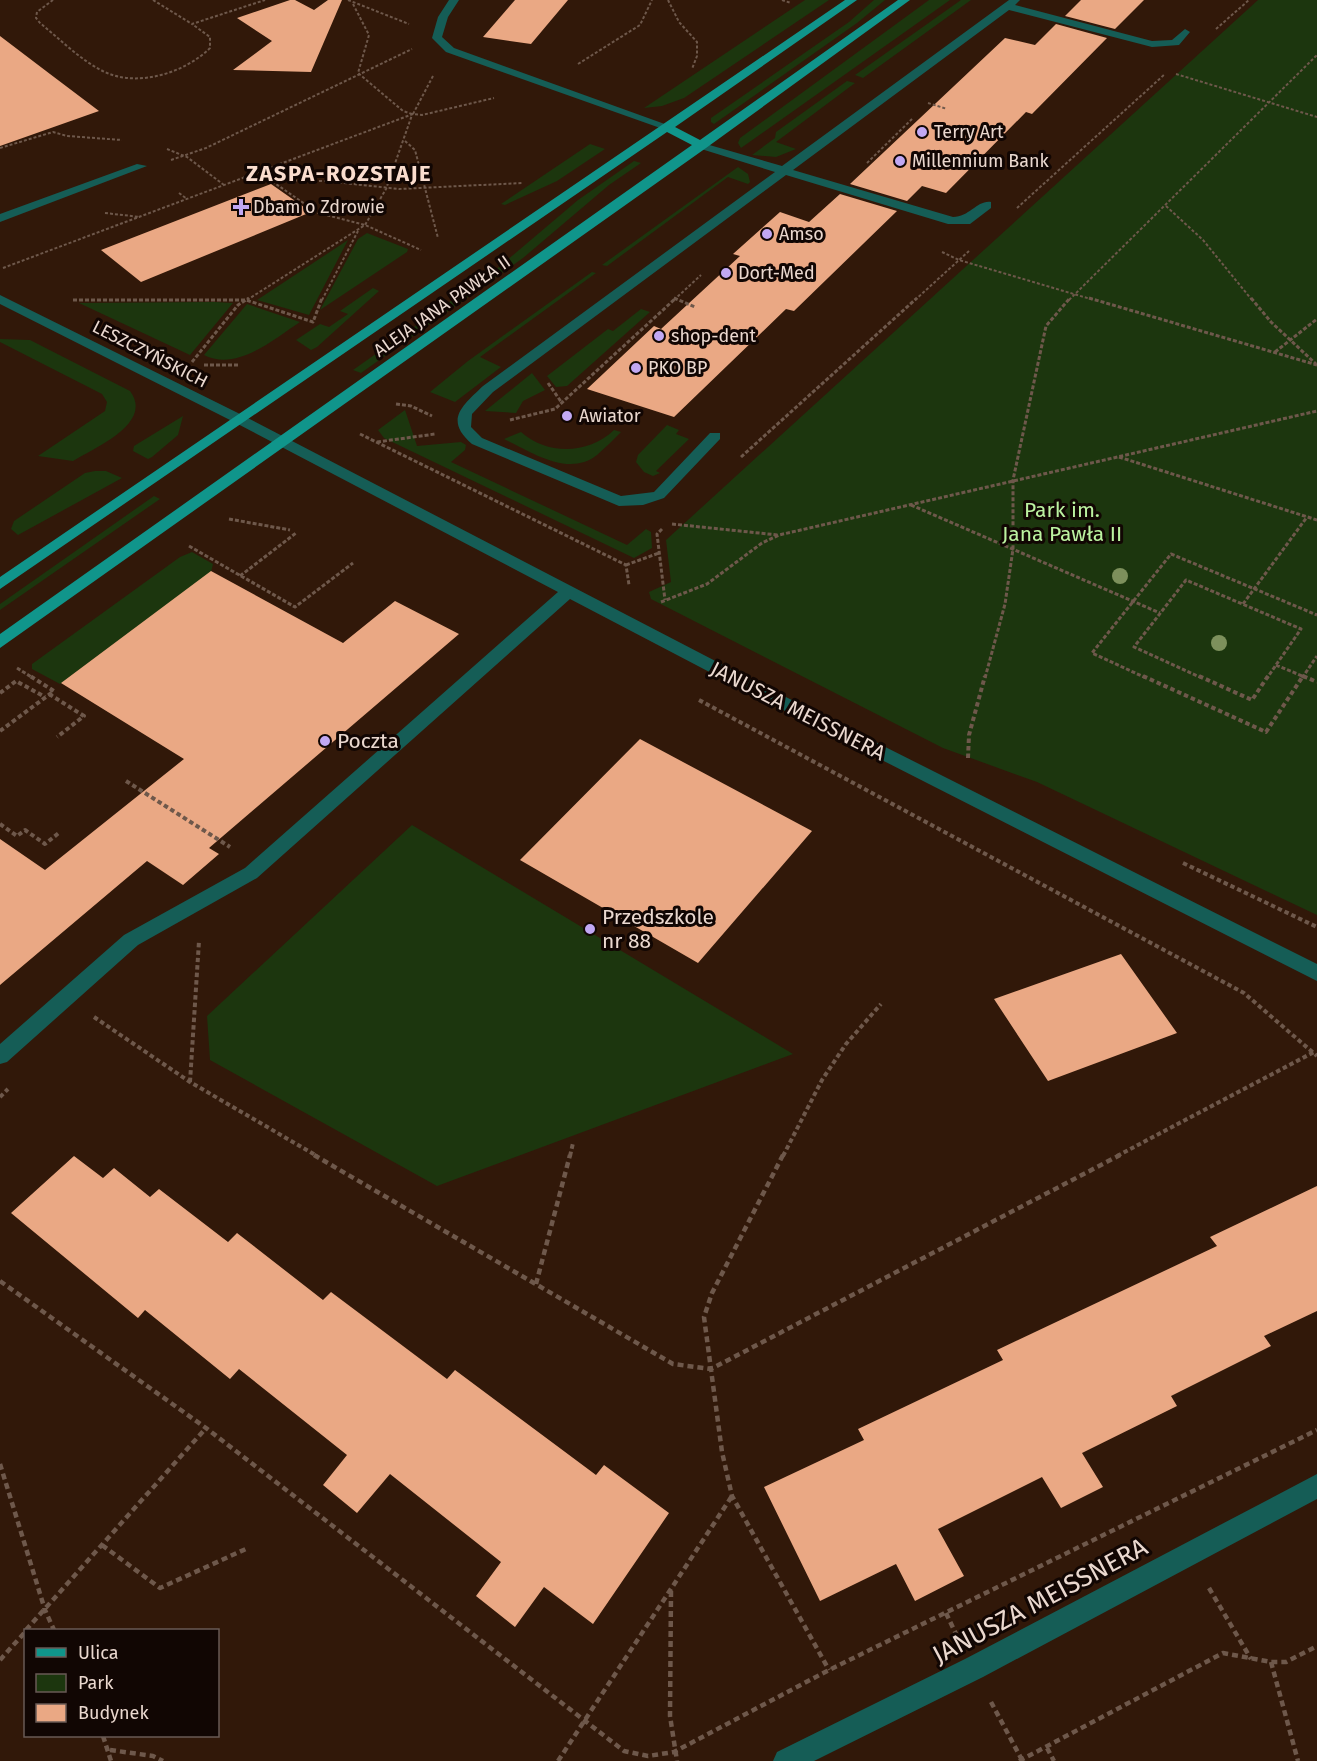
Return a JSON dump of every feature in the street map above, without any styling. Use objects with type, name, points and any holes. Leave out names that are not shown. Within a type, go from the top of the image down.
[{"type":"main road","name":"ALEJA JANA PAWŁA II","points":[[0,584],[852,0]]},
{"type":"main road","name":"ALEJA JANA PAWŁA II","points":[[0,642],[905,0]]},
{"type":"main road","points":[[667,127],[702,146]]},
{"type":"street","points":[[454,0],[443,17],[437,38],[450,50],[667,127]]},
{"type":"street","points":[[715,436],[659,495],[643,500],[619,501],[477,441],[465,431],[463,421],[465,411],[488,389],[1011,3],[1152,44],[1175,43],[1185,32]]},
{"type":"street","points":[[702,146],[952,221],[966,221],[987,205]]},
{"type":"street","points":[[0,218],[141,166]]},
{"type":"street","name":"LESZCZYŃSKICH","points":[[0,300],[239,419],[282,443]]},
{"type":"street","points":[[0,313],[13,306]]},
{"type":"street","name":"JANUSZA MEISSNERA","points":[[282,443],[568,592],[1317,973]]},
{"type":"street","points":[[0,1056],[131,940],[251,873],[568,592]]},
{"type":"street","name":"JANUSZA MEISSNERA","points":[[786,1761],[974,1668],[1317,1486]]},
{"type":"path","points":[[52,0],[37,12],[36,18],[109,75],[164,74],[194,64],[210,48],[210,36],[153,0]]},
{"type":"path","points":[[192,24],[265,0]]},
{"type":"path","points":[[348,0],[353,4],[416,27]]},
{"type":"path","points":[[571,68],[640,25],[652,0]]},
{"type":"path","points":[[668,0],[679,22],[697,42],[697,56],[692,69]]},
{"type":"path","points":[[782,0],[791,3]]},
{"type":"path","points":[[1213,32],[1249,0]]},
{"type":"path","points":[[353,4],[369,35],[358,73]]},
{"type":"path","points":[[141,166],[187,157],[358,73],[437,38]]},
{"type":"path","points":[[967,766],[969,735],[1005,604],[1013,549],[1013,480],[1046,326],[1073,295],[1271,103],[1317,55]]},
{"type":"path","points":[[192,362],[238,305],[358,231],[364,225],[386,189],[405,141],[412,114],[437,68]]},
{"type":"path","points":[[1011,213],[1169,71]]},
{"type":"path","points":[[358,73],[403,111],[412,114],[422,115],[499,97]]},
{"type":"path","points":[[1179,76],[1317,117]]},
{"type":"path","points":[[0,270],[412,114]]},
{"type":"path","points":[[104,138],[108,147]]},
{"type":"path","points":[[405,141],[415,150],[438,238]]},
{"type":"path","points":[[259,172],[318,213],[364,225],[421,250]]},
{"type":"path","points":[[269,180],[325,181],[386,189],[522,183]]},
{"type":"path","points":[[179,193],[188,199]]},
{"type":"path","points":[[1166,206],[1203,240],[1271,322],[1317,365]]},
{"type":"path","points":[[63,300],[246,300],[313,322],[324,294],[358,231]]},
{"type":"path","points":[[738,460],[976,244]]},
{"type":"path","points":[[943,253],[1073,295],[1317,365]]},
{"type":"path","points":[[377,442],[465,431],[555,409],[701,274]]},
{"type":"path","points":[[1274,353],[1317,319]]},
{"type":"path","points":[[656,604],[706,584],[762,543],[779,535],[1317,411]]},
{"type":"path","points":[[1119,457],[1317,520]]},
{"type":"path","points":[[911,505],[1160,613]]},
{"type":"path","points":[[665,600],[657,534],[676,516]]},
{"type":"path","points":[[1243,604],[1307,517]]},
{"type":"path","points":[[221,518],[290,530]]},
{"type":"path","points":[[668,524],[779,535]]},
{"type":"path","points":[[240,576],[296,533]]},
{"type":"path","points":[[186,544],[295,607],[353,563]]},
{"type":"path","points":[[626,565],[659,553]]},
{"type":"path","points":[[1317,615],[1171,554],[1092,653],[1266,732],[1317,656]]},
{"type":"path","points":[[1186,580],[1243,604],[1301,629],[1252,700],[1134,647],[1186,580]]},
{"type":"path","points":[[1276,665],[1317,682]]},
{"type":"path","points":[[0,731],[54,691],[17,668]]},
{"type":"path","points":[[0,693],[16,681],[84,716],[57,737]]},
{"type":"path","points":[[66,997],[190,1082],[672,1364],[711,1369],[1316,1054],[1244,993],[696,699]]},
{"type":"path","points":[[126,781],[234,850]]},
{"type":"path","points":[[0,824],[17,836],[26,830],[45,844],[60,832]]},
{"type":"path","points":[[190,1082],[199,938]]},
{"type":"path","points":[[829,1670],[732,1496],[722,1452],[704,1317],[712,1293],[822,1080],[846,1044],[880,1004]]},
{"type":"path","points":[[84,1024],[101,1008]]},
{"type":"path","points":[[0,1097],[16,1082]]},
{"type":"path","points":[[536,1284],[573,1143]]},
{"type":"path","points":[[0,1281],[206,1428],[624,1751],[648,1756],[674,1752],[829,1670],[1317,1430]]},
{"type":"path","points":[[28,1629],[206,1428]]},
{"type":"path","points":[[0,1464],[45,1610],[54,1629]]},
{"type":"path","points":[[558,1761],[732,1496]]},
{"type":"path","points":[[102,1545],[160,1588],[248,1548]]},
{"type":"path","points":[[1190,1554],[1251,1659]]},
{"type":"path","points":[[671,1590],[670,1716],[677,1761]]},
{"type":"path","points":[[0,1660],[24,1633]]},
{"type":"path","points":[[1019,1761],[1223,1653],[1271,1662],[1286,1662],[1317,1646]]},
{"type":"path","points":[[1271,1662],[1298,1761]]},
{"type":"path","points":[[104,1737],[110,1750],[111,1761]]},
{"type":"path","points":[[1047,1748],[1054,1761]]},
{"type":"path","points":[[110,1750],[153,1756],[163,1761]]},
{"type":"green space","points":[[805,0],[829,0],[684,98],[662,106],[644,108]]},
{"type":"green space","points":[[874,0],[885,0],[857,23],[714,124],[711,122],[711,118],[849,22]]},
{"type":"green space","points":[[929,0],[950,0],[741,148],[738,143],[740,138]]},
{"type":"green space","points":[[961,0],[971,0],[863,78],[855,75]]},
{"type":"green space","name":"Park im. Jana Pawła II","points":[[1258,0],[1317,0],[1317,915],[1037,782],[943,748],[651,599],[649,592],[671,582],[666,540]]},
{"type":"green space","points":[[847,81],[855,83],[776,142],[796,149],[776,157],[752,155],[775,138],[776,132]]},
{"type":"green space","points":[[590,144],[605,149],[557,181],[505,205],[501,204]]},
{"type":"green space","points":[[634,161],[641,163],[609,185],[523,258],[361,373],[353,370],[499,267],[578,200]]},
{"type":"green space","points":[[738,167],[748,174],[750,182],[748,184],[728,177],[607,266],[602,265]]},
{"type":"green space","points":[[367,233],[408,249],[407,252],[320,310],[358,239]]},
{"type":"green space","points":[[348,240],[309,315],[257,300]]},
{"type":"green space","points":[[592,272],[596,273],[480,357],[501,367],[455,402],[430,392],[468,361]]},
{"type":"green space","points":[[373,288],[379,291],[317,347],[311,350],[296,340],[320,324],[329,327],[348,314],[340,311]]},
{"type":"green space","points":[[79,303],[233,303],[190,355]]},
{"type":"green space","points":[[247,304],[300,322],[242,357],[217,359],[204,355]]},
{"type":"green space","points":[[641,309],[650,312],[567,386],[556,387],[547,376],[608,329],[613,331]]},
{"type":"green space","points":[[0,339],[30,340],[130,391],[135,403],[129,424],[107,441],[73,461],[38,456],[105,411],[107,402],[102,394],[0,342]]},
{"type":"green space","points":[[532,373],[545,390],[523,401],[516,413],[485,411]]},
{"type":"green space","points":[[405,410],[417,446],[461,442],[466,445],[465,450],[451,462],[627,545],[646,529],[651,532],[652,548],[634,558],[384,438],[378,430]]},
{"type":"green space","points":[[183,416],[178,435],[152,457],[148,459],[133,451],[134,446]]},
{"type":"green space","points":[[667,425],[679,430],[676,434],[689,439],[656,471],[660,473],[653,476],[644,472],[636,462],[638,455]]},
{"type":"green space","points":[[614,430],[621,432],[597,455],[574,464],[549,460],[504,439],[521,432],[543,445],[568,449],[581,448],[604,438]]},
{"type":"green space","points":[[106,471],[122,478],[18,535],[11,529],[14,521],[85,473]]},
{"type":"green space","points":[[154,496],[160,499],[0,610],[0,604]]},
{"type":"green space","points":[[192,552],[213,564],[211,572],[60,684],[32,669],[32,664],[180,557]]},
{"type":"green space","points":[[412,825],[793,1054],[437,1186],[210,1060],[207,1016]]},
{"type":"building","points":[[295,0],[314,10],[328,0],[342,0],[311,72],[233,70],[272,41],[237,18]]},
{"type":"building","points":[[515,0],[568,0],[531,44],[483,37]]},
{"type":"building","points":[[1081,0],[1144,0],[1115,29],[1065,16]]},
{"type":"building","points":[[1056,24],[1107,38],[1032,114],[1026,112],[946,193],[922,186],[907,201],[850,184],[1005,38],[1035,45]]},
{"type":"building","points":[[0,36],[50,74],[99,111],[0,146]]},
{"type":"building","points":[[271,184],[311,212],[141,282],[101,250]]},
{"type":"building","points":[[840,194],[897,211],[794,311],[786,309],[674,417],[587,389],[654,326],[661,329],[740,256],[733,254],[780,212],[809,222]]},
{"type":"building","points":[[211,571],[343,643],[395,601],[459,634],[209,848],[219,854],[183,885],[147,861],[0,985],[0,839],[45,870],[184,759],[61,683]]},
{"type":"building","points":[[640,739],[812,831],[698,963],[520,860]]},
{"type":"building","points":[[1121,954],[1177,1033],[1048,1081],[994,999]]},
{"type":"building","points":[[74,1156],[103,1178],[114,1168],[150,1197],[159,1189],[228,1242],[237,1233],[323,1300],[331,1292],[447,1379],[455,1370],[596,1475],[604,1465],[669,1513],[593,1624],[544,1587],[515,1627],[476,1596],[501,1562],[390,1474],[357,1513],[323,1485],[347,1455],[239,1369],[230,1379],[145,1310],[138,1318],[11,1213]]},
{"type":"building","points":[[1317,1186],[1317,1311],[1264,1336],[1271,1346],[1171,1396],[1177,1406],[1082,1453],[1103,1487],[1061,1508],[1042,1477],[938,1529],[964,1576],[915,1601],[896,1564],[820,1601],[764,1487],[864,1440],[858,1429],[1003,1360],[997,1350],[1217,1246],[1210,1237]]},
{"type":"place","name":"Terry Art","points":[[922,132]]},
{"type":"place","name":"Millennium Bank","points":[[900,161]]},
{"type":"place","name":"Dbam o Zdrowie","points":[[241,207]]},
{"type":"place","name":"Amso","points":[[767,234]]},
{"type":"place","name":"Dort-Med","points":[[726,273]]},
{"type":"place","name":"shop-dent","points":[[659,336]]},
{"type":"place","name":"PKO BP","points":[[636,368]]},
{"type":"place","name":"Awiator","points":[[567,416]]},
{"type":"place","name":"Poczta","points":[[325,741]]},
{"type":"place","name":"Przedszkole nr 88","points":[[590,929]]},
{"type":"district","name":"ZASPA-ROZSTAJE","points":[[339,173]]}]
